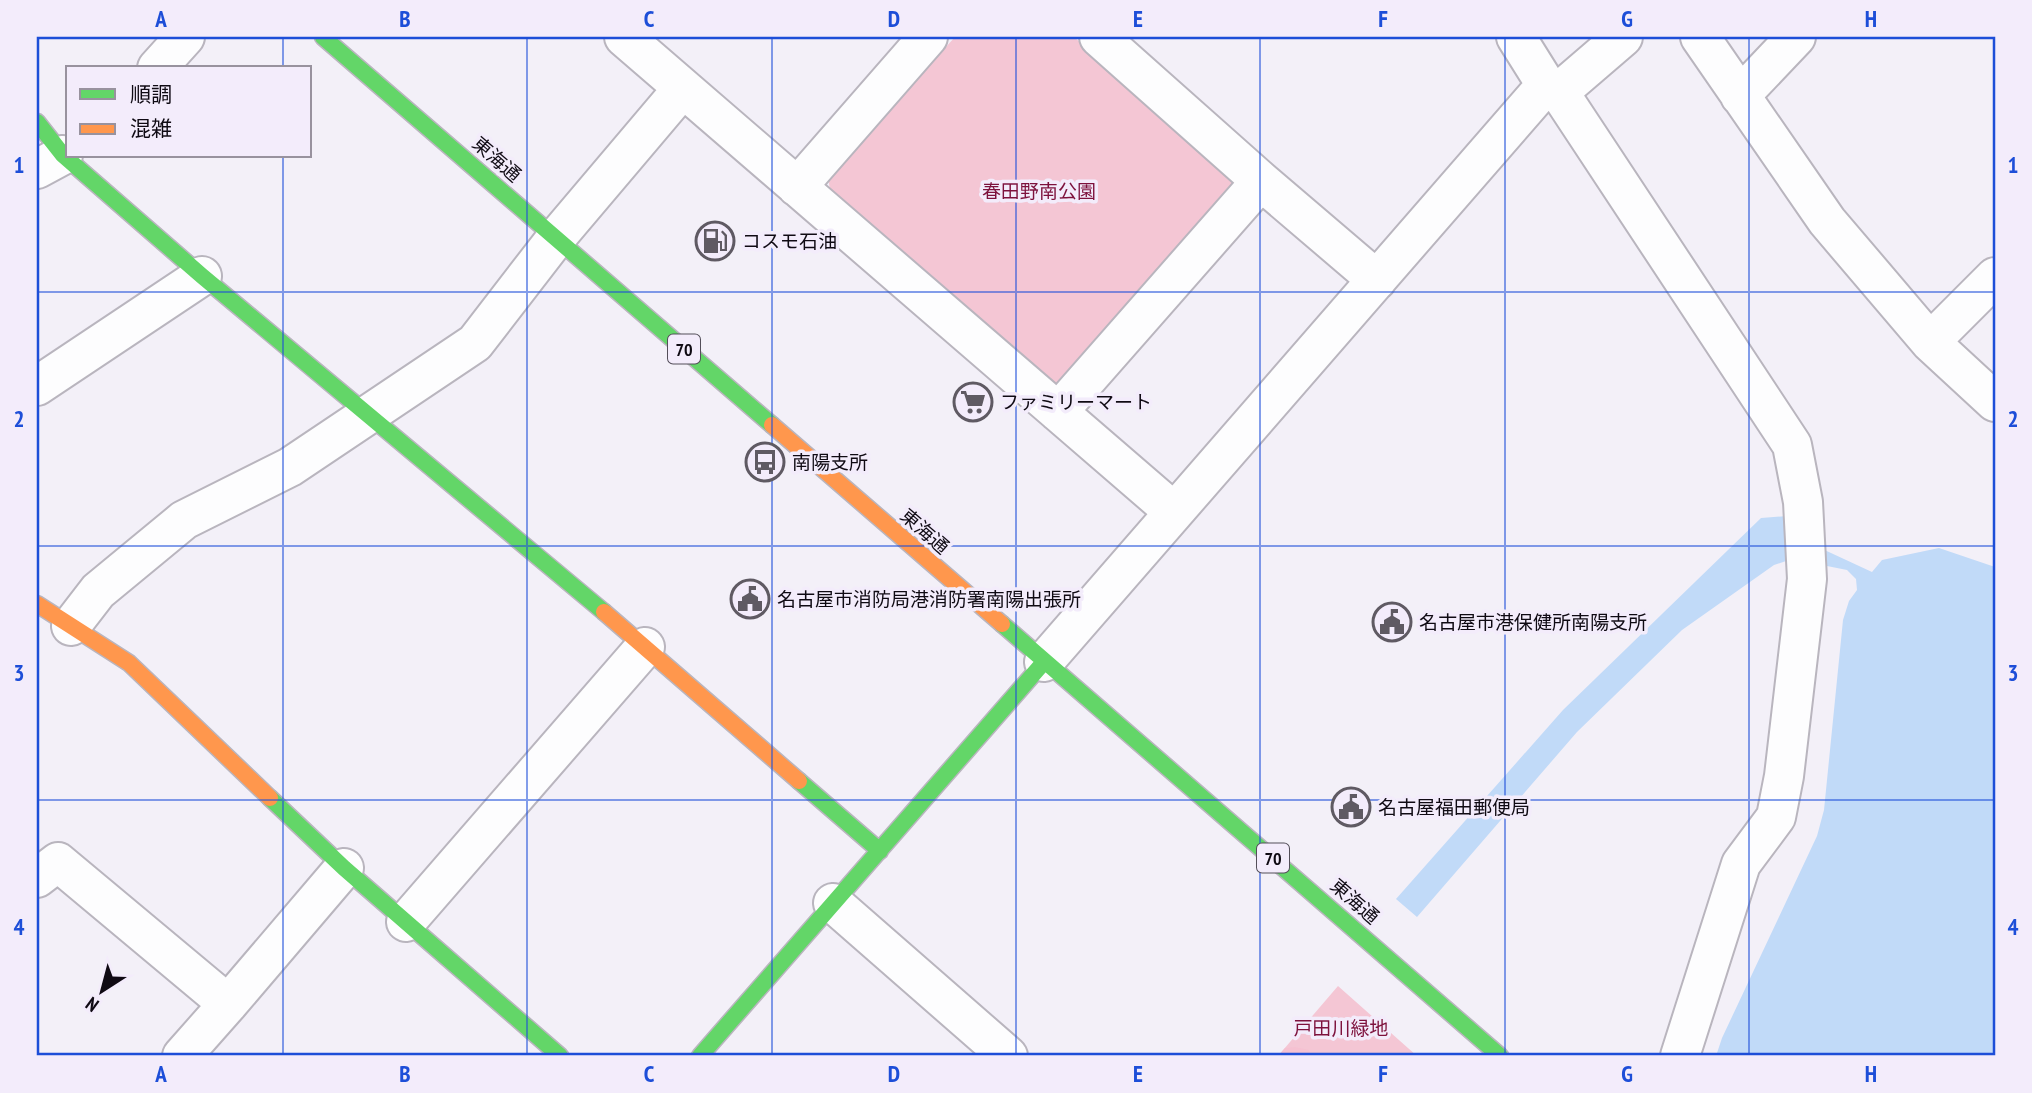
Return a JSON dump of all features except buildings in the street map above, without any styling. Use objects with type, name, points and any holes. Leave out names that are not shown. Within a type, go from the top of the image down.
[{"type":"street","points":[[159,66],[186,37]]},
{"type":"street","name":"東海通","points":[[323,37],[1500,1056]]},
{"type":"street","points":[[624,37],[1174,512]]},
{"type":"street","points":[[797,187],[928,37]]},
{"type":"street","points":[[1098,37],[1377,280]]},
{"type":"street","points":[[1516,37],[1792,445],[1803,502],[1807,579],[1784,776],[1776,817],[1741,863],[1680,1056]]},
{"type":"street","points":[[701,1056],[1377,280],[1553,89],[1623,37]]},
{"type":"street","points":[[1700,37],[1827,220],[1930,341],[1995,402]]},
{"type":"street","points":[[1740,96],[1796,37]]},
{"type":"street","points":[[71,626],[98,591],[184,520],[290,467],[475,343],[556,238],[684,88]]},
{"type":"street","points":[[37,122],[56,159],[202,276],[645,647],[880,851]]},
{"type":"street","points":[[1058,412],[1261,181]]},
{"type":"street","points":[[37,386],[202,276]]},
{"type":"street","points":[[1930,341],[1995,277]]},
{"type":"street","points":[[37,604],[129,663],[344,868],[560,1056]]},
{"type":"street","points":[[406,922],[645,647]]},
{"type":"street","points":[[37,878],[58,862],[228,1003]]},
{"type":"street","points":[[183,1056],[344,868]]},
{"type":"street","points":[[834,904],[1008,1056]]},
{"type":"green space","name":"春田野南公園","points":[[955,37],[1074,37],[1234,178],[1233,193],[1068,384],[1051,387],[830,191],[828,176]]},
{"type":"green space","name":"戸田川緑地","points":[[1338,986],[1417,1056],[1278,1056]]},
{"type":"shaded area","points":[[1285,1048],[1309,1050],[1312,1056],[1278,1056]]},
{"type":"water","points":[[1788,516],[1790,534],[1872,572],[1882,560],[1939,548],[1995,567],[1995,1056],[1716,1056],[1817,836],[1824,810],[1843,620],[1849,601],[1857,590],[1856,579],[1847,570],[1792,559],[1774,565],[1682,630],[1577,732],[1417,917],[1396,899],[1563,710],[1761,518]]},
{"type":"traffic: fast","points":[[323,37],[772,425]]},
{"type":"traffic: fast","points":[[37,122],[66,158]]},
{"type":"traffic: fast","points":[[66,158],[202,276],[604,612]]},
{"type":"traffic: fast","points":[[1002,624],[1500,1056]]},
{"type":"traffic: fast","points":[[700,1056],[1044,662]]},
{"type":"traffic: fast","points":[[799,781],[880,851]]},
{"type":"traffic: fast","points":[[270,798],[344,868],[560,1056]]},
{"type":"traffic: slow","points":[[772,425],[1002,624]]},
{"type":"traffic: slow","points":[[37,604],[129,663],[270,798]]},
{"type":"traffic: slow","points":[[604,612],[799,781]]},
{"type":"place","name":"コスモ石油","points":[[715,241]]},
{"type":"place","name":"ファミリーマート","points":[[973,402]]},
{"type":"place","name":"南陽支所","points":[[765,462]]},
{"type":"place","name":"名古屋市消防局港消防署南陽出張所","points":[[750,599]]},
{"type":"place","name":"名古屋市港保健所南陽支所","points":[[1392,622]]},
{"type":"place","name":"名古屋福田郵便局","points":[[1351,807]]}]
